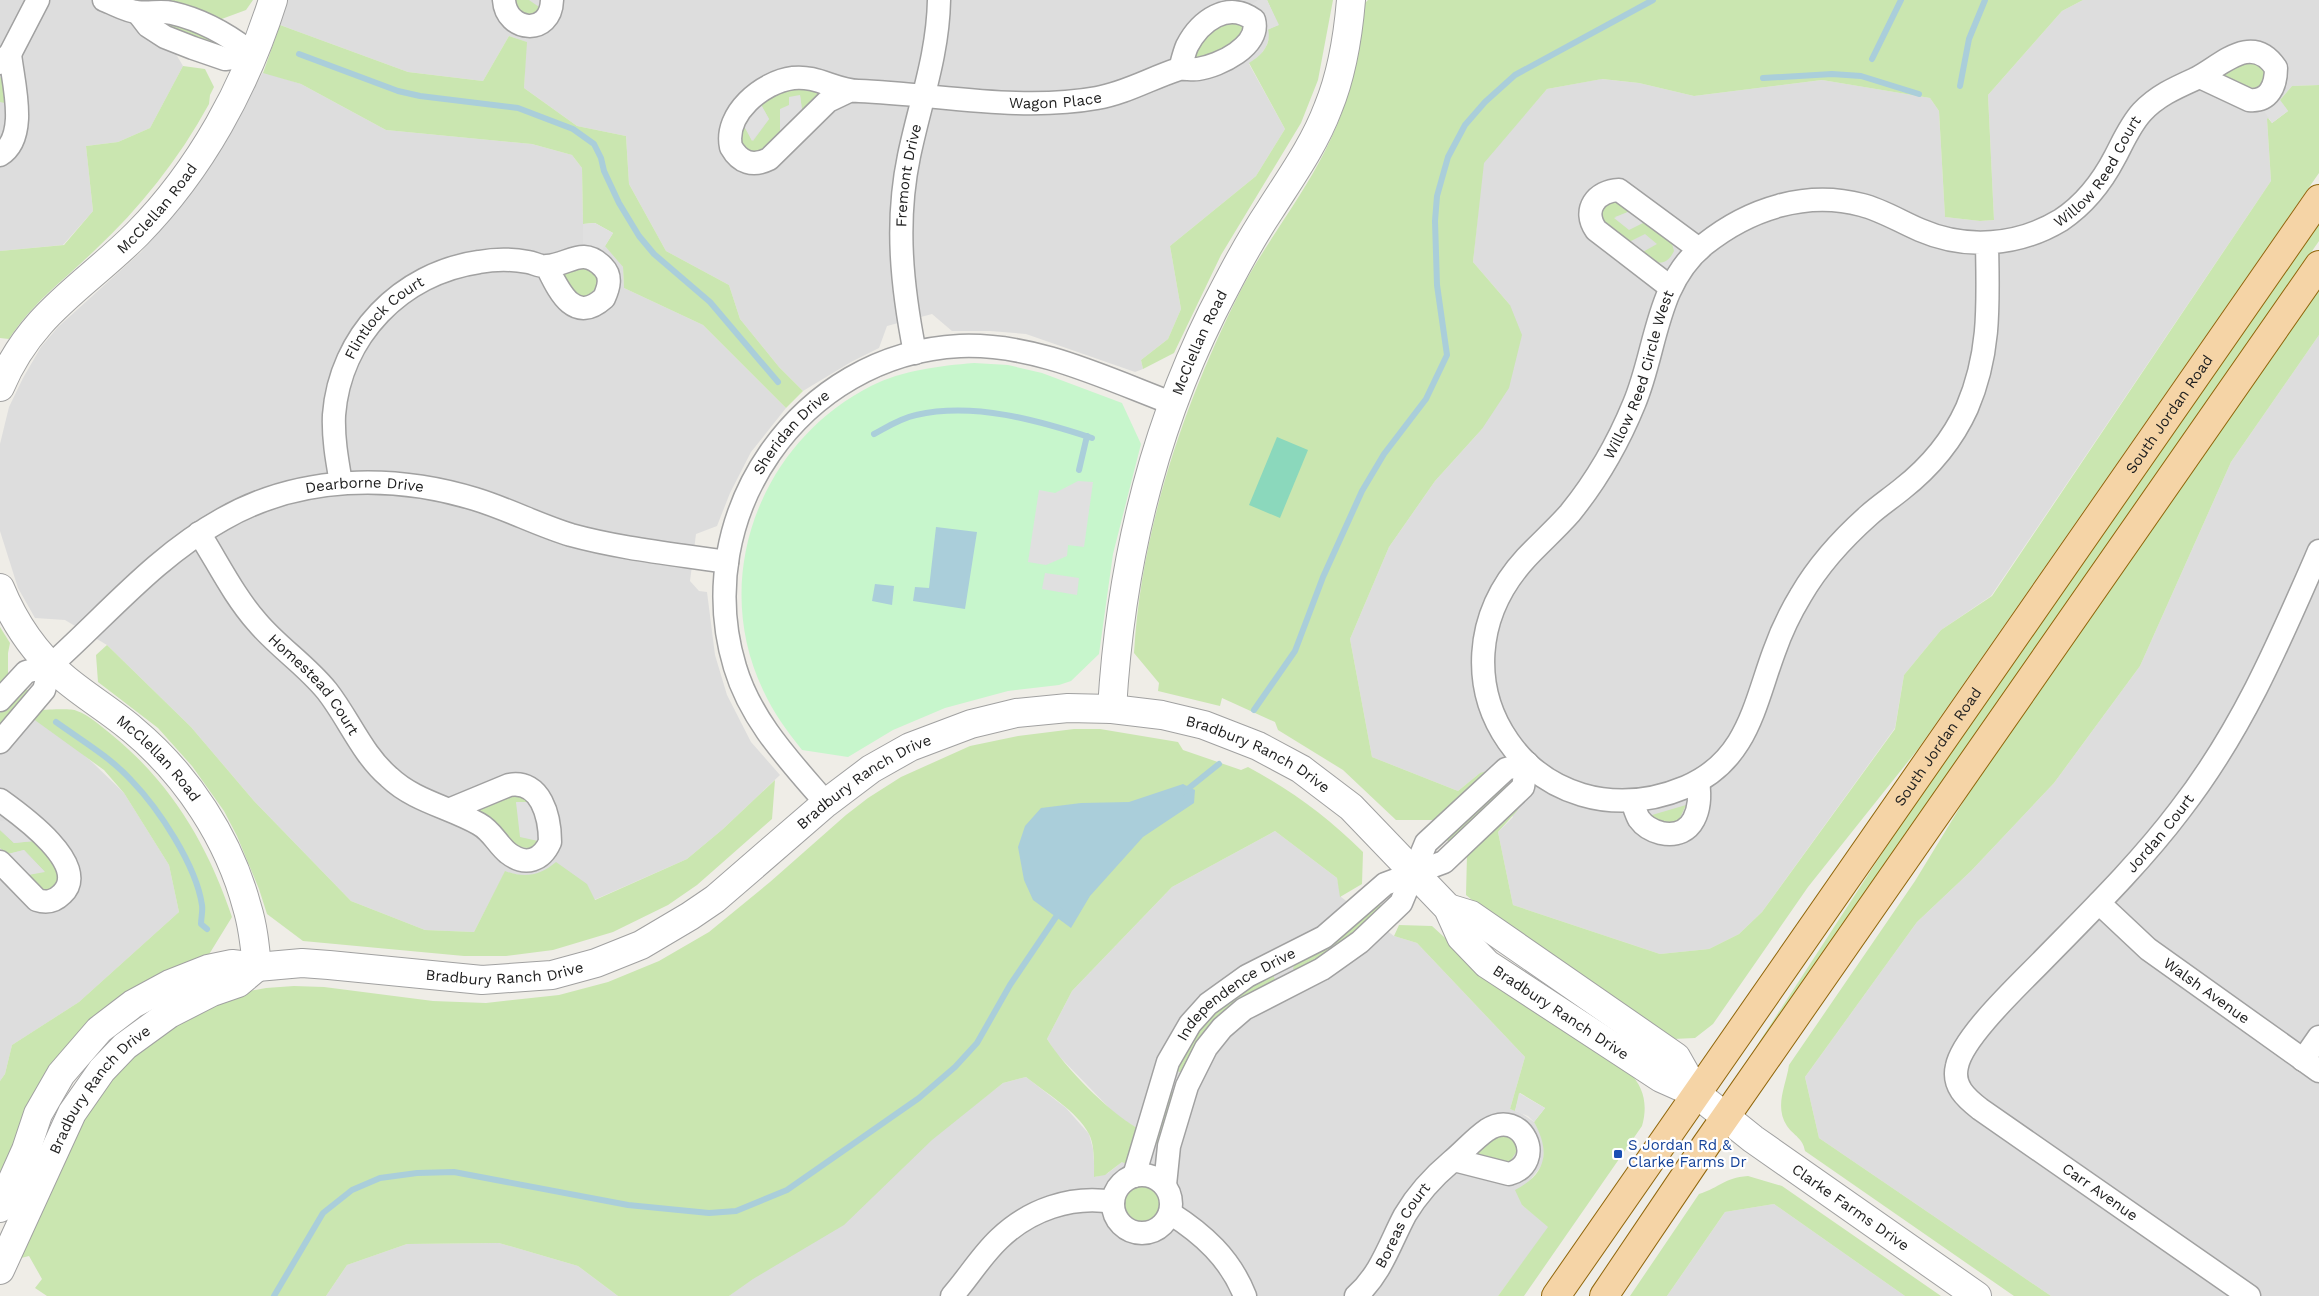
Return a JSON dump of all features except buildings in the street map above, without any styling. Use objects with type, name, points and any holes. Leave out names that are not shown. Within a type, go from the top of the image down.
[{"type":"main road","name":"South Jordan Road","points":[[1556,1296],[2319,199]]},
{"type":"main road","points":[[1604,1296],[2319,265]]},
{"type":"street","points":[[0,155],[8,150],[12,143],[17,125],[5,59],[38,0]]},
{"type":"street","points":[[104,0],[138,13],[155,10],[201,22],[222,31],[254,54]]},
{"type":"street","name":"McClellan Road","points":[[0,386],[25,341],[42,320],[138,233],[181,183],[219,124],[254,54],[273,0]]},
{"type":"street","points":[[504,0],[508,14],[514,20],[529,26],[536,26],[548,16],[552,0]]},
{"type":"street","name":"Fremont Drive","points":[[915,353],[902,276],[901,220],[909,158],[935,49],[939,0]]},
{"type":"street","name":"McClellan Road","points":[[1112,709],[1118,634],[1132,547],[1146,490],[1174,404],[1197,345],[1230,277],[1321,124],[1339,76],[1351,0]]},
{"type":"street","name":"Wagon Place","points":[[849,91],[1040,103],[1077,101],[1119,93],[1180,69]]},
{"type":"street","name":"Willow Reed Court","points":[[1988,243],[2004,241],[2036,232],[2074,210],[2087,198],[2105,174],[2134,122],[2143,111],[2171,90],[2200,77]]},
{"type":"street","points":[[794,78],[806,78],[820,80],[849,91],[828,101],[769,159],[752,164],[735,154],[731,147],[731,130],[740,113],[752,98],[772,84],[794,78]]},
{"type":"street","points":[[1670,287],[1596,230],[1589,210],[1593,203],[1605,192],[1619,190],[1699,249]]},
{"type":"street","name":"Willow Reed Circle West","points":[[1698,782],[1664,795],[1632,801],[1616,801],[1582,795],[1545,778],[1528,764],[1504,735],[1489,703],[1483,672],[1486,628],[1497,599],[1514,572],[1570,513],[1598,473],[1612,448],[1643,383],[1660,314],[1670,287],[1699,249],[1733,224],[1751,215],[1790,202],[1842,201],[1863,205],[1936,236],[1971,244],[1988,243]]},
{"type":"street","points":[[1632,801],[1639,819],[1654,831],[1674,834],[1682,832],[1696,817],[1700,798],[1698,782],[1733,750],[1750,727],[1774,652],[1790,615],[1827,557],[1873,511],[1935,460],[1957,428],[1978,379],[1987,339],[1988,243]]},
{"type":"street","name":"Flintlock Court","points":[[341,483],[334,432],[340,379],[353,347],[386,306],[414,284],[449,267],[500,260],[547,266]]},
{"type":"street","name":"Sheridan Drive","points":[[826,803],[771,738],[749,703],[728,636],[725,596],[727,562],[735,523],[746,494],[768,455],[789,428],[812,405],[841,385],[886,362],[915,353],[958,346],[1015,350],[1059,360],[1174,404]]},
{"type":"street","name":"Dearborne Drive","points":[[51,665],[159,563],[223,518],[265,500],[341,483],[384,482],[437,489],[476,500],[539,524],[578,536],[622,546],[727,562]]},
{"type":"street","name":"Homestead Court","points":[[199,534],[256,622],[314,675],[343,711],[378,766],[389,778],[416,797],[451,809]]},
{"type":"street","name":"Jordan Court","points":[[1956,1082],[1956,1066],[1963,1052],[1985,1022],[2099,903],[2166,829],[2225,745],[2266,673],[2319,551]]},
{"type":"street","name":"McClellan Road","points":[[0,588],[24,633],[51,665],[63,677],[119,719],[151,746],[192,794],[219,838],[242,890],[251,922],[257,967]]},
{"type":"street","points":[[0,700],[26,672],[51,665]]},
{"type":"street","points":[[0,742],[44,690],[51,665]]},
{"type":"street","name":"Bradbury Ranch Drive","points":[[0,1208],[48,1094],[60,1074],[99,1030],[133,1004],[185,977],[219,966],[232,964],[257,967],[302,963],[482,980],[552,975],[596,963],[666,932],[709,903],[826,803],[892,756],[910,746],[958,728],[1008,715],[1041,710],[1112,709],[1140,711],[1204,725],[1258,746],[1301,769],[1356,812],[1448,908],[1461,937],[1487,964],[1661,1078],[1697,1094],[1726,1118]]},
{"type":"street","name":"Independence Drive","points":[[1164,1186],[1169,1146],[1187,1086],[1206,1048],[1231,1018],[1255,1002],[1336,959],[1379,925],[1401,903],[1426,843],[1506,769],[1528,764]]},
{"type":"street","points":[[0,800],[20,814],[53,845],[68,867],[69,883],[66,891],[58,898],[52,901],[37,900],[0,862]]},
{"type":"street","name":"Independence Drive","points":[[1134,1176],[1163,1078],[1174,1050],[1190,1024],[1208,1004],[1247,976],[1279,961],[1337,927],[1385,884],[1413,872]]},
{"type":"street","name":"Walsh Avenue","points":[[2099,903],[2148,949],[2311,1066]]},
{"type":"street","points":[[1279,961],[1291,984]]},
{"type":"street","name":"Bradbury Ranch Drive","points":[[0,1270],[72,1113],[102,1070],[125,1046],[164,1018],[205,996],[238,983],[257,967]]},
{"type":"street","points":[[2311,1066],[2319,1037]]},
{"type":"street","points":[[1163,1078],[1187,1086]]},
{"type":"street","name":"Carr Avenue","points":[[1956,1082],[1965,1097],[1980,1109],[2249,1296]]},
{"type":"street","name":"Clarke Farms Drive","points":[[1726,1118],[1977,1296]]},
{"type":"street","name":"Boreas Court","points":[[1356,1296],[1370,1282],[1380,1266],[1419,1194],[1430,1180],[1454,1160]]},
{"type":"street","points":[[1148,1175],[1164,1186],[1169,1194],[1170,1213],[1159,1228],[1141,1233],[1124,1227],[1114,1211],[1112,1202],[1118,1187],[1134,1176],[1148,1175]]},
{"type":"street","points":[[952,1296],[998,1240],[1018,1223],[1046,1209],[1077,1200],[1096,1199],[1112,1202]]},
{"type":"street","points":[[1170,1213],[1214,1246],[1231,1268],[1245,1296]]},
{"type":"shaded area","points":[[0,0],[144,0],[183,66],[150,128],[118,142],[86,146],[93,211],[63,245],[0,251]]},
{"type":"shaded area","points":[[288,0],[1267,0],[1270,35],[1266,47],[1259,57],[1249,64],[1285,129],[1256,176],[1170,246],[1181,309],[1168,339],[1141,360],[1143,369],[1135,372],[1026,334],[990,331],[952,331],[932,314],[887,326],[879,348],[851,362],[803,391],[779,367],[740,319],[729,285],[666,251],[629,184],[626,136],[577,126],[524,88],[526,42],[509,36],[483,81],[408,72],[280,25]]},
{"type":"shaded area","points":[[1258,0],[1267,0],[1279,25],[1265,31],[1261,17],[1252,4]]},
{"type":"shaded area","points":[[2083,0],[2319,0],[2319,85],[2292,86],[2280,100],[2288,111],[2267,119],[2271,181],[1991,596],[1941,630],[1904,675],[1895,728],[1762,912],[1739,934],[1709,949],[1660,954],[1513,905],[1498,832],[1513,817],[1480,773],[1458,791],[1372,757],[1350,639],[1389,547],[1435,481],[1482,429],[1510,305],[1473,262],[1483,163],[1547,89],[1601,79],[1639,83],[1694,96],[1822,80],[1930,98],[1939,111],[1945,217],[1980,221],[1994,220],[1988,95],[2062,11]]},
{"type":"shaded area","points":[[263,72],[301,84],[386,130],[532,144],[572,155],[582,168],[583,223],[611,251],[623,267],[624,288],[703,325],[786,408],[751,452],[730,493],[717,526],[696,534],[690,581],[699,591],[707,592],[715,655],[727,695],[751,742],[780,775],[723,829],[687,859],[594,900],[550,868],[538,874],[524,876],[505,872],[474,932],[425,930],[351,901],[254,801],[191,727],[107,645],[65,620],[35,618],[18,588],[0,531],[0,444],[9,407],[41,347],[58,327],[141,252],[199,183],[223,146]]},
{"type":"shaded area","points":[[800,95],[802,110],[780,134],[780,109],[789,105],[789,97]]},
{"type":"shaded area","points":[[2278,98],[2288,111],[2272,123],[2262,108]]},
{"type":"shaded area","points":[[760,103],[769,119],[752,141],[744,126]]},
{"type":"shaded area","points":[[1633,210],[1647,221],[1629,230],[1614,218]]},
{"type":"shaded area","points":[[595,223],[613,233],[602,251],[583,247],[583,224]]},
{"type":"shaded area","points":[[2319,335],[2319,1296],[2051,1296],[1819,1138],[1805,1077],[1917,922],[1971,871],[2054,783],[2140,666],[2231,462]]},
{"type":"shaded area","points":[[1078,481],[1093,482],[1084,547],[1068,545],[1067,556],[1046,565],[1028,562],[1039,490],[1055,493]]},
{"type":"shaded area","points":[[1045,573],[1079,578],[1077,595],[1042,589]]},
{"type":"shaded area","points":[[0,684],[92,762],[124,793],[169,865],[179,912],[79,1002],[12,1045],[5,1074],[0,1081]]},
{"type":"shaded area","points":[[516,802],[531,802],[538,841],[520,837]]},
{"type":"shaded area","points":[[9,820],[34,841],[14,843],[0,830],[0,821]]},
{"type":"shaded area","points":[[1275,831],[1337,878],[1341,897],[1394,936],[1417,943],[1525,1057],[1510,1109],[1521,1113],[1534,1122],[1542,1136],[1544,1150],[1543,1164],[1527,1184],[1522,1205],[1549,1227],[1498,1296],[729,1296],[1003,1083],[1026,1077],[1066,1108],[1089,1134],[1093,1149],[1095,1177],[1108,1173],[1122,1162],[1137,1128],[1117,1116],[1056,1053],[1047,1039],[1072,991],[1172,887]]},
{"type":"shaded area","points":[[24,850],[45,872],[28,875],[8,854]]},
{"type":"shaded area","points":[[1519,1093],[1545,1108],[1534,1122],[1528,1116],[1515,1111]]},
{"type":"shaded area","points":[[1774,1204],[1905,1296],[1667,1296],[1725,1212]]},
{"type":"shaded area","points":[[499,1243],[578,1266],[618,1296],[326,1296],[347,1265],[407,1244]]},
{"type":"green space","points":[[154,0],[253,0],[246,10],[219,20],[171,2]]},
{"type":"green space","points":[[514,0],[529,0],[542,9],[532,16],[520,12]]},
{"type":"green space","points":[[1267,0],[1333,0],[1318,80],[1301,123],[1221,255],[1174,353],[1143,369],[1141,360],[1168,339],[1181,309],[1170,246],[1256,176],[1285,129],[1249,63],[1258,57],[1267,45],[1268,29],[1278,25]]},
{"type":"green space","points":[[1368,0],[2083,0],[2062,11],[1988,95],[1994,220],[1980,221],[1945,217],[1939,111],[1930,98],[1822,80],[1694,96],[1639,83],[1602,79],[1547,89],[1484,163],[1473,262],[1510,305],[1522,335],[1509,388],[1482,429],[1435,481],[1389,547],[1350,639],[1372,757],[1458,791],[1480,773],[1487,771],[1435,820],[1396,820],[1343,770],[1278,730],[1275,722],[1222,698],[1220,706],[1158,691],[1159,683],[1134,653],[1138,606],[1146,559],[1156,513],[1184,420],[1241,290],[1316,169],[1334,132],[1352,78],[1365,3]]},
{"type":"green space","points":[[157,18],[214,37],[217,43],[216,45],[165,29]]},
{"type":"green space","points":[[1219,20],[1243,24],[1242,31],[1233,42],[1220,50],[1198,58],[1195,57],[1194,52]]},
{"type":"green space","points":[[280,25],[408,72],[483,81],[509,36],[527,42],[524,88],[577,126],[626,136],[629,184],[666,251],[729,285],[740,319],[779,367],[803,391],[786,408],[703,325],[624,288],[623,267],[605,246],[613,233],[595,223],[583,224],[582,168],[572,155],[532,144],[386,130],[301,84],[263,73]]},
{"type":"green space","points":[[2251,61],[2258,62],[2266,72],[2263,85],[2253,88],[2248,87],[2237,84],[2222,76],[2224,71]]},
{"type":"green space","points":[[183,66],[205,69],[214,87],[210,95],[209,104],[185,144],[158,182],[111,235],[38,303],[9,339],[0,338],[0,251],[64,245],[93,211],[86,146],[118,142],[150,128]]},
{"type":"green space","points":[[0,77],[3,80],[5,103],[0,102]]},
{"type":"green space","points":[[2319,85],[2319,173],[1918,749],[1808,887],[1713,1024],[1695,1038],[1673,1039],[1517,937],[1466,895],[1467,854],[1522,801],[1517,811],[1498,832],[1513,905],[1660,954],[1709,949],[1739,934],[1762,912],[1895,729],[1904,675],[1941,630],[1992,596],[2271,181],[2267,119],[2272,123],[2288,111],[2280,100],[2292,86]]},
{"type":"green space","points":[[806,87],[818,92],[817,96],[802,110],[800,95],[789,105],[780,134],[761,155],[753,154],[741,148],[740,136],[744,126],[753,141],[769,119],[760,103],[786,89]]},
{"type":"green space","points":[[1613,199],[1633,210],[1615,217],[1647,221],[1671,240],[1674,251],[1671,257],[1663,262],[1655,262],[1641,253],[1657,244],[1645,234],[1627,243],[1604,224],[1600,218],[1602,206]]},
{"type":"green space","points":[[2319,219],[2319,241],[1759,1048],[1756,1047],[1905,818]]},
{"type":"green space","points":[[586,267],[598,276],[597,287],[588,296],[579,297],[561,275],[564,271]]},
{"type":"green space","points":[[2319,286],[2319,335],[2231,462],[2140,666],[2054,783],[1971,871],[1917,922],[1805,1077],[1819,1138],[2051,1296],[2014,1296],[1805,1151],[1800,1140],[1787,1126],[1781,1111],[1782,1096],[1789,1065],[1915,881],[1979,776]]},
{"type":"green space","points":[[974,363],[1008,365],[1042,373],[1122,403],[1141,444],[1113,554],[1099,654],[1071,681],[1059,685],[1008,691],[945,708],[893,730],[848,757],[802,750],[767,698],[748,647],[742,602],[744,558],[756,516],[774,477],[800,441],[833,410],[871,386],[908,372]]},
{"type":"green space","points":[[1277,437],[1308,450],[1280,518],[1249,505]]},
{"type":"green space","points":[[0,627],[10,643],[8,678],[0,684]]},
{"type":"green space","points":[[107,645],[191,727],[254,801],[351,901],[425,930],[474,932],[505,871],[519,875],[538,873],[556,862],[587,884],[595,900],[687,859],[723,829],[775,780],[772,819],[697,885],[668,905],[613,932],[553,950],[506,956],[464,956],[303,941],[267,914],[259,889],[237,836],[224,811],[192,766],[158,728],[98,682],[96,655]]},
{"type":"green space","points":[[25,688],[29,691],[0,729],[0,713]]},
{"type":"green space","points":[[39,710],[70,710],[86,715],[112,735],[152,774],[170,795],[199,840],[232,917],[208,956],[130,994],[0,1178],[0,1081],[5,1074],[12,1045],[79,1002],[179,912],[169,865],[124,793],[104,770],[32,718]]},
{"type":"green space","points":[[1074,729],[1100,729],[1178,742],[1183,750],[1241,770],[1248,767],[1308,805],[1363,852],[1362,884],[1340,897],[1337,878],[1275,831],[1172,887],[1072,991],[1047,1039],[1076,1076],[1100,1100],[1137,1128],[1126,1164],[1122,1162],[1105,1175],[1094,1177],[1092,1144],[1084,1126],[1069,1110],[1026,1077],[1003,1083],[932,1140],[844,1225],[753,1279],[729,1296],[618,1296],[578,1266],[499,1243],[407,1244],[347,1265],[326,1296],[47,1296],[35,1288],[42,1279],[29,1256],[21,1258],[19,1253],[84,1107],[153,1034],[244,992],[266,988],[294,986],[324,987],[433,1001],[486,1003],[559,995],[608,982],[659,961],[709,932],[770,882],[846,815],[901,777],[970,746],[1018,736]]},
{"type":"green space","points":[[1504,783],[1508,786],[1449,842],[1446,839]]},
{"type":"green space","points":[[521,795],[531,802],[516,803],[538,841],[538,844],[529,848],[517,847],[498,825],[477,811],[480,808],[490,806],[510,797]]},
{"type":"green space","points":[[1686,805],[1679,820],[1673,824],[1653,818],[1652,815]]},
{"type":"green space","points":[[0,830],[14,843],[34,841],[54,863],[60,880],[49,891],[40,891],[28,875],[44,871],[24,850],[8,854],[0,848]]},
{"type":"green space","points":[[1377,903],[1382,906],[1361,931],[1297,972],[1293,969],[1295,963]]},
{"type":"green space","points":[[1399,925],[1432,926],[1455,947],[1629,1072],[1641,1090],[1645,1111],[1642,1126],[1524,1296],[1498,1296],[1548,1227],[1522,1205],[1515,1190],[1533,1177],[1542,1161],[1543,1143],[1534,1122],[1545,1108],[1520,1093],[1515,1111],[1510,1109],[1525,1057],[1417,943],[1394,936]]},
{"type":"green space","points":[[1273,974],[1275,980],[1273,983],[1183,1071],[1179,1072],[1176,1069],[1191,1039],[1226,999]]},
{"type":"green space","points":[[1169,1091],[1174,1093],[1159,1145],[1153,1143]]},
{"type":"green space","points":[[1505,1135],[1515,1141],[1517,1151],[1509,1163],[1476,1156],[1475,1152],[1494,1137]]},
{"type":"green space","points":[[1748,1176],[1782,1186],[1941,1296],[1905,1296],[1774,1204],[1725,1212],[1667,1296],[1630,1296],[1699,1194],[1727,1181]]},
{"type":"green space","points":[[1142,1182],[1157,1188],[1163,1203],[1157,1218],[1142,1224],[1127,1218],[1121,1203],[1127,1188]]},
{"type":"water","points":[[936,527],[977,532],[965,609],[913,601],[915,587],[929,588]]},
{"type":"water","points":[[875,584],[894,586],[892,605],[872,601]]},
{"type":"water","points":[[1183,784],[1195,790],[1194,803],[1143,837],[1090,896],[1071,928],[1033,900],[1024,880],[1018,847],[1025,826],[1041,808],[1081,803],[1129,802]]},
{"type":"waterway","points":[[1254,710],[1295,651],[1323,577],[1362,491],[1384,454],[1426,399],[1447,355],[1437,285],[1435,221],[1437,196],[1448,157],[1465,125],[1485,102],[1515,75],[1653,0]]},
{"type":"waterway","points":[[1872,59],[1901,0]]},
{"type":"waterway","points":[[1960,86],[1969,39],[1985,0]]},
{"type":"waterway","points":[[299,54],[398,91],[420,96],[518,108],[573,129],[594,144],[619,203],[639,236],[654,254],[710,302],[778,382]]},
{"type":"waterway","points":[[1763,78],[1832,74],[1861,76],[1919,94]]},
{"type":"waterway","points":[[874,434],[910,416],[960,411],[983,412],[1027,419],[1092,438]]},
{"type":"waterway","points":[[1079,470],[1087,436]]},
{"type":"waterway","points":[[56,722],[114,764],[131,780],[153,806],[175,838],[192,873],[202,905],[201,924],[207,929]]},
{"type":"waterway","points":[[1184,792],[1219,764]]},
{"type":"waterway","points":[[274,1296],[323,1213],[352,1190],[380,1178],[417,1173],[454,1172],[628,1205],[709,1213],[736,1211],[787,1190],[919,1098],[955,1067],[977,1043],[1010,985],[1060,911]]},
{"type":"place","name":"S Jordan Rd & Clarke Farms Dr","points":[[1618,1154]]}]
